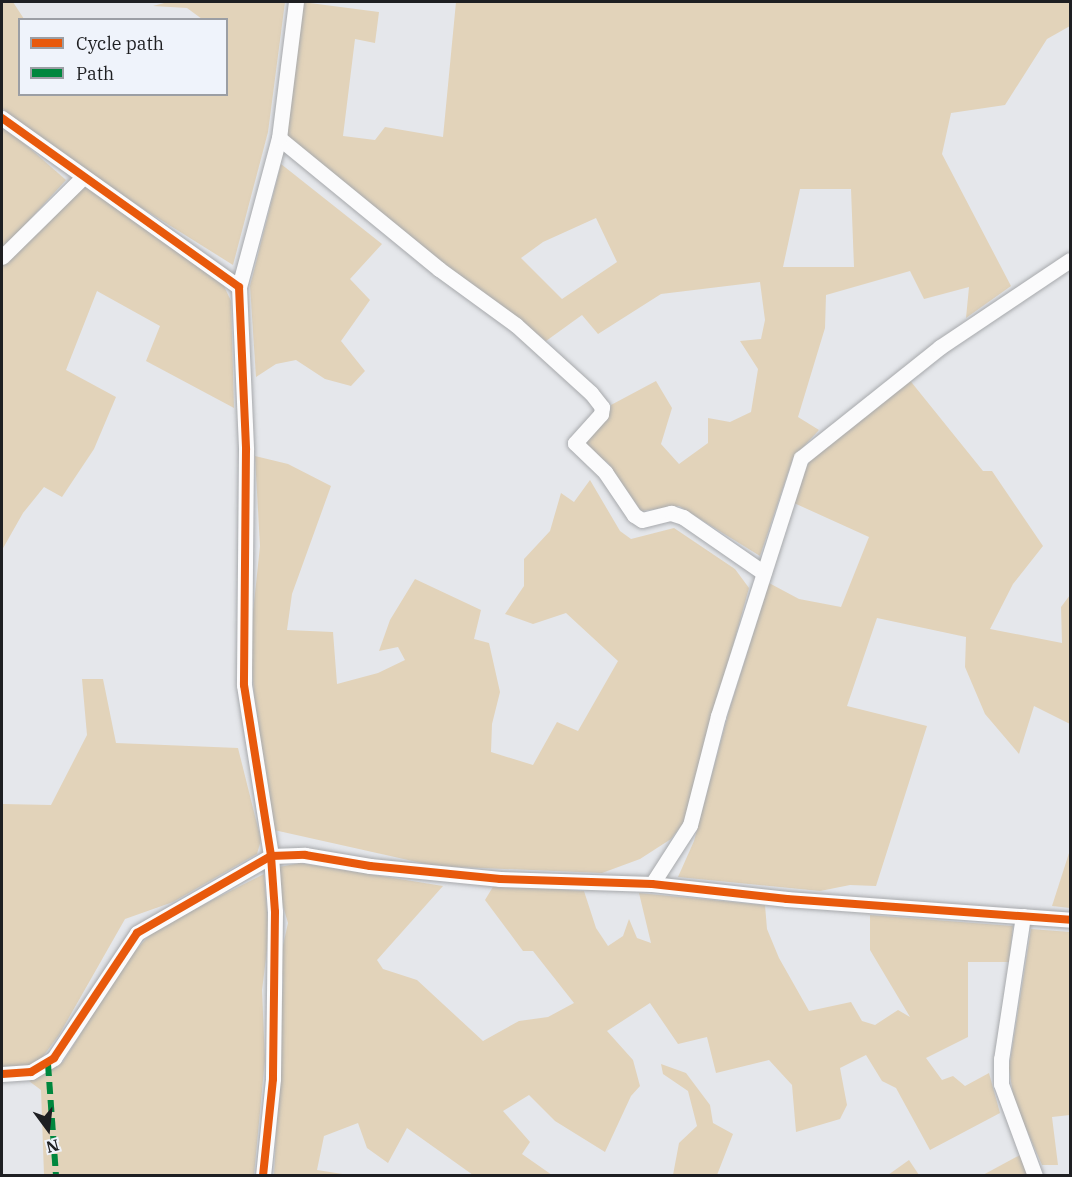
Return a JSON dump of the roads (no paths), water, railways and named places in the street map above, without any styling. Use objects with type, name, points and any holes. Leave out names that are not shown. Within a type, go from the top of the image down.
[{"type":"street","points":[[263,1176],[273,1079],[275,912],[271,856],[244,685],[242,618],[246,484],[239,287],[279,138],[296,2]]},
{"type":"street","points":[[2,118],[239,287]]},
{"type":"street","points":[[279,138],[439,269],[516,325],[591,393],[602,407],[602,414],[575,443],[605,472],[634,515],[642,520],[671,513],[683,517],[764,573]]},
{"type":"street","points":[[2,257],[82,177]]},
{"type":"street","points":[[652,884],[690,825],[718,716],[794,474],[808,450],[940,347],[1071,260]]},
{"type":"street","points":[[2,1074],[31,1072],[48,1064],[137,933],[271,856],[304,855],[370,866],[489,878],[652,884],[787,899],[1071,920]]},
{"type":"street","points":[[1023,916],[1001,1059],[1001,1084],[1035,1176]]}]
